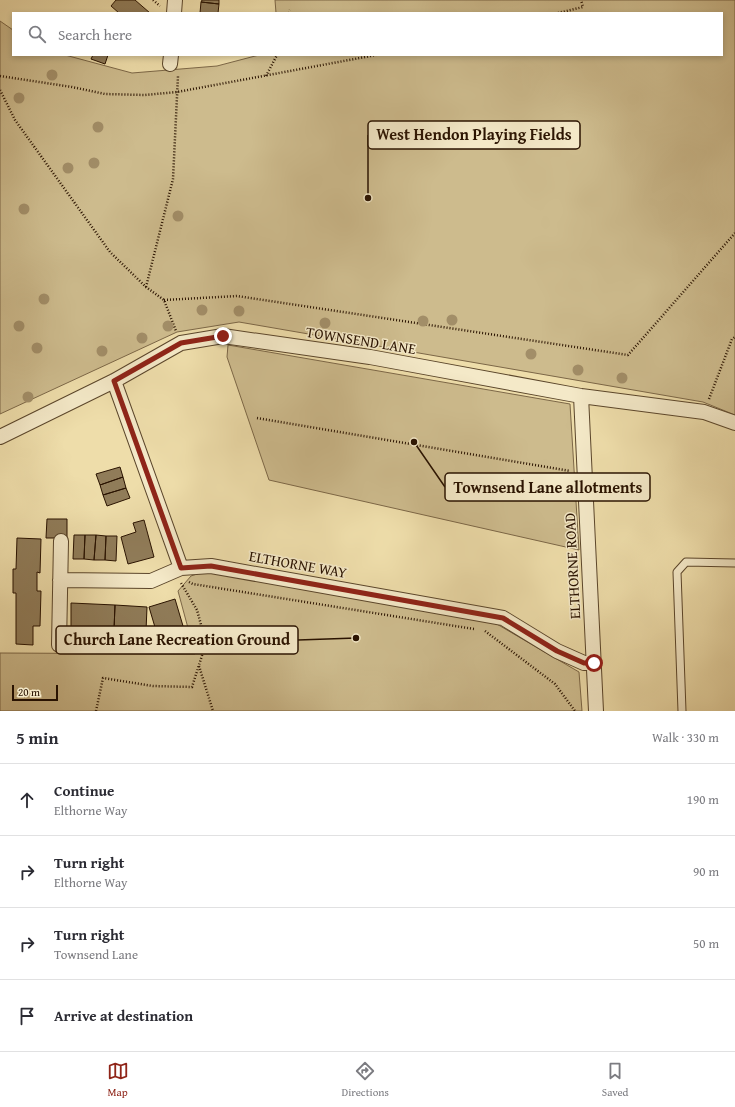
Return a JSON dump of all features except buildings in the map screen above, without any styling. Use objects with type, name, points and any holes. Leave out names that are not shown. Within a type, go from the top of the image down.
[{"type":"street","points":[[174,12],[175,0]]},
{"type":"street","name":"TOWNSEND LANE","points":[[0,437],[114,381],[181,343],[223,336],[370,357],[581,396],[704,412],[735,423]]},
{"type":"street","points":[[114,381],[177,572]]},
{"type":"street","name":"ELTHORNE ROAD","points":[[581,396],[596,711]]},
{"type":"street","points":[[59,645],[61,541]]},
{"type":"street","name":"ELTHORNE WAY","points":[[60,580],[150,581],[177,572],[211,566],[503,618],[557,651],[584,663],[594,663]]},
{"type":"lane","points":[[682,711],[677,572],[686,562],[735,563]]},
{"type":"path","points":[[562,12],[582,7],[580,0]]},
{"type":"path","points":[[266,76],[276,56]]},
{"type":"path","points":[[0,76],[72,86],[105,94],[145,95],[177,92],[371,56]]},
{"type":"path","points":[[146,287],[173,179],[178,76],[170,59]]},
{"type":"path","points":[[0,90],[15,120],[110,252],[146,287],[164,300],[181,343]]},
{"type":"path","points":[[164,300],[237,296],[628,355],[735,233]]},
{"type":"path","points":[[704,412],[732,339],[735,337]]},
{"type":"path","points":[[257,418],[585,473]]},
{"type":"path","points":[[96,711],[103,678],[152,686],[192,687],[206,643],[197,610],[177,572]]},
{"type":"path","points":[[177,572],[194,584],[488,631],[555,684],[575,711]]},
{"type":"path","points":[[199,664],[213,711]]},
{"type":"shaded area","points":[[275,0],[735,0],[735,415],[703,402],[239,322],[177,332],[0,414],[0,21],[12,29],[12,56],[69,56],[132,73],[217,66],[255,56],[723,56],[723,12],[276,12]]},
{"type":"shaded area","points":[[228,345],[570,404],[579,550],[269,480],[227,357]]},
{"type":"shaded area","points":[[206,571],[495,623],[579,672],[582,711],[0,711],[0,653],[195,654],[178,591],[191,576]]},
{"type":"place","name":"West Hendon Playing Fields","points":[[368,198]]},
{"type":"place","name":"Townsend Lane allotments","points":[[414,442]]},
{"type":"place","name":"Church Lane Recreation Ground","points":[[356,638]]},
{"type":"route","points":[[223,336],[181,343],[114,381],[181,568],[211,566],[503,618],[557,651],[584,663],[594,663]]}]
